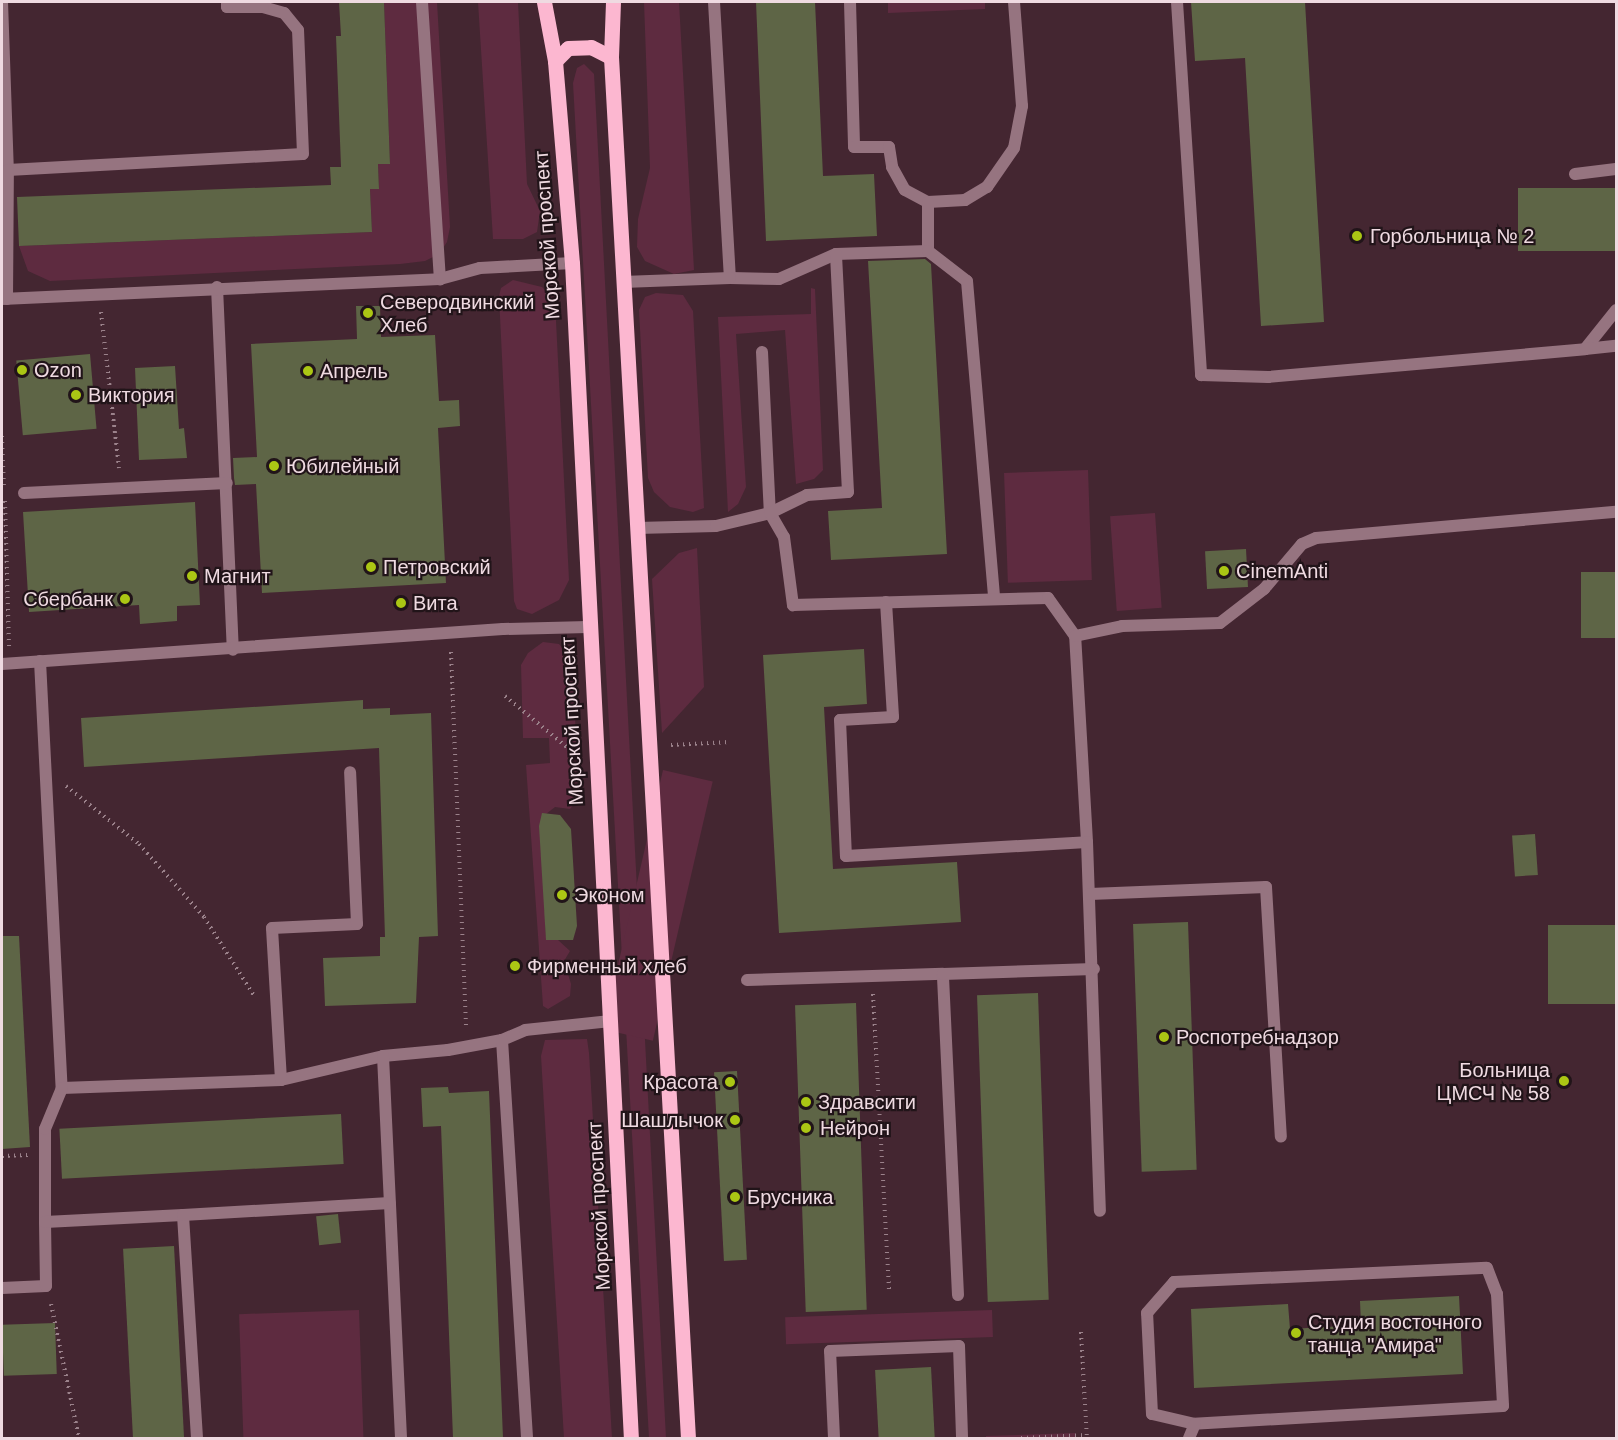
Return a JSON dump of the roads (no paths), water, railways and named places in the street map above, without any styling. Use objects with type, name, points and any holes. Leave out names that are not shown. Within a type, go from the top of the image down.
[{"type":"main road","name":"Морской проспект","points":[[544,2],[555,61],[572,263],[588,627],[611,1021],[631,1438]]},
{"type":"main road","points":[[613,2],[611,57],[688,1438]]},
{"type":"main road","points":[[555,61],[568,48],[591,47],[611,57]]},
{"type":"lane","points":[[2,2],[8,170],[4,299],[217,287],[440,279],[480,268],[572,263]]},
{"type":"lane","points":[[8,170],[303,154],[298,30],[284,13],[263,7],[227,7],[227,2]]},
{"type":"lane","points":[[422,2],[440,279]]},
{"type":"lane","points":[[714,2],[730,278]]},
{"type":"lane","points":[[850,2],[854,147],[889,147],[892,167],[905,190],[928,202],[965,200],[987,187],[1014,148],[1022,106],[1014,2]]},
{"type":"lane","points":[[1177,2],[1201,375],[1268,376],[1617,346]]},
{"type":"lane","points":[[1575,174],[1617,169]]},
{"type":"lane","points":[[928,202],[928,250]]},
{"type":"lane","points":[[623,282],[730,278],[779,279],[836,254],[928,250],[967,281],[994,599]]},
{"type":"lane","points":[[637,528],[716,526],[770,513],[807,495],[848,492],[836,254]]},
{"type":"lane","points":[[217,287],[233,650]]},
{"type":"lane","points":[[1585,349],[1617,310]]},
{"type":"lane","points":[[762,352],[770,513],[784,537],[793,605],[1048,598],[1075,636],[1094,969],[1100,1211]]},
{"type":"lane","points":[[24,493],[227,483]]},
{"type":"lane","points":[[1075,636],[1122,626],[1220,623],[1264,589],[1302,544],[1316,538],[1617,512]]},
{"type":"lane","points":[[886,602],[893,717],[840,720],[846,856],[1087,842]]},
{"type":"lane","points":[[2,664],[451,635],[503,629],[588,627]]},
{"type":"lane","points":[[2,1288],[46,1286],[45,1129],[62,1088],[40,662]]},
{"type":"lane","points":[[281,1080],[273,928],[357,924],[350,772]]},
{"type":"lane","points":[[1090,894],[1266,887],[1281,1137]]},
{"type":"lane","points":[[747,980],[1094,969]]},
{"type":"lane","points":[[944,974],[958,1294]]},
{"type":"lane","points":[[62,1088],[281,1080],[382,1056],[466,1047],[502,1040],[525,1030],[611,1021]]},
{"type":"lane","points":[[502,1040],[527,1438]]},
{"type":"lane","points":[[382,1056],[401,1438]]},
{"type":"lane","points":[[45,1222],[390,1203]]},
{"type":"lane","points":[[183,1215],[197,1438]]},
{"type":"lane","points":[[1487,1268],[1497,1294],[1503,1406],[1195,1424],[1152,1414],[1147,1313],[1174,1282],[1487,1268]]},
{"type":"lane","points":[[834,1438],[830,1350],[959,1346],[962,1438]]},
{"type":"lane","points":[[1189,1438],[1195,1424]]},
{"type":"place","name":"Горбольница № 2","points":[[1357,236]]},
{"type":"place","name":"Северодвинский Хлеб","points":[[368,313]]},
{"type":"place","name":"Ozon","points":[[22,370]]},
{"type":"place","name":"Апрель","points":[[308,371]]},
{"type":"place","name":"Виктория","points":[[76,395]]},
{"type":"place","name":"Юбилейный","points":[[274,466]]},
{"type":"place","name":"Петровский","points":[[371,567]]},
{"type":"place","name":"CinemAnti","points":[[1224,571]]},
{"type":"place","name":"Магнит","points":[[192,576]]},
{"type":"place","name":"Сбербанк","points":[[125,599]]},
{"type":"place","name":"Вита","points":[[401,603]]},
{"type":"place","name":"Эконом","points":[[562,895]]},
{"type":"place","name":"Фирменный хлеб","points":[[515,966]]},
{"type":"place","name":"Роспотребнадзор","points":[[1164,1037]]},
{"type":"place","name":"Больница ЦМСЧ № 58","points":[[1564,1081]]},
{"type":"place","name":"Красота","points":[[730,1082]]},
{"type":"place","name":"Здравсити","points":[[806,1102]]},
{"type":"place","name":"Шашлычок","points":[[735,1120]]},
{"type":"place","name":"Нейрон","points":[[806,1128]]},
{"type":"place","name":"Брусника","points":[[735,1197]]},
{"type":"place","name":"Студия восточного танца \"Амира\"","points":[[1296,1333]]}]
